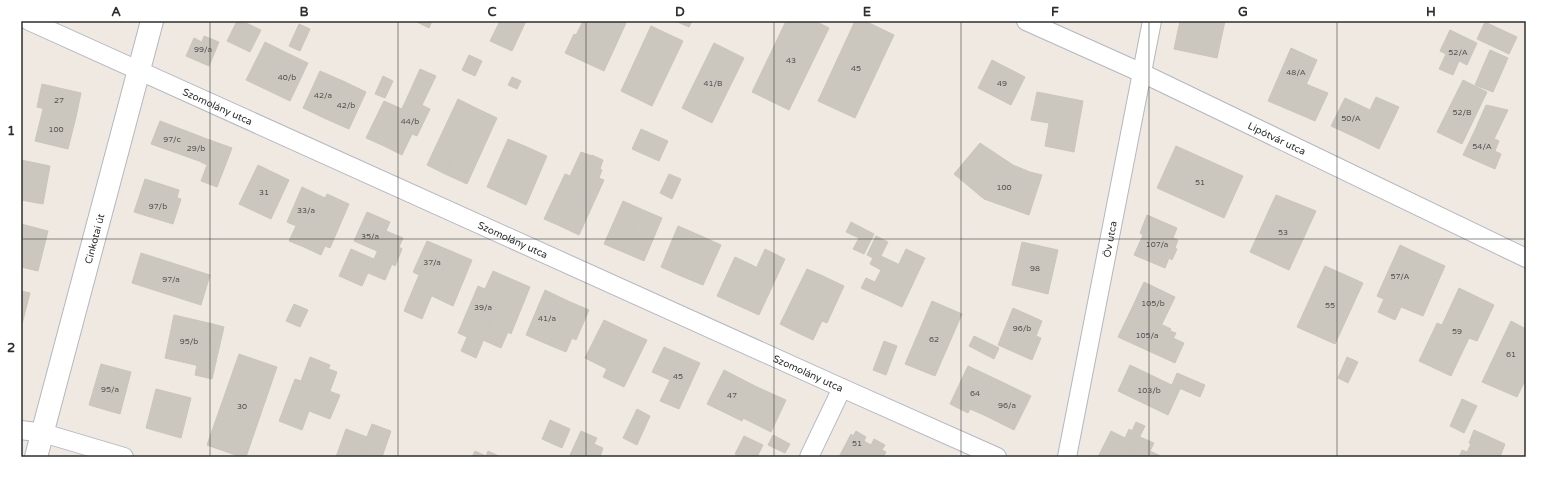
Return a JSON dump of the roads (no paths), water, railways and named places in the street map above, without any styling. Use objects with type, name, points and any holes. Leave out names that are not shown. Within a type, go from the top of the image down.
[{"type":"street","name":"Szomolány utca","points":[[29,21],[997,457]]},
{"type":"street","name":"Cinkotai út","points":[[36,457],[152,21]]},
{"type":"street","name":"Lipótvár utca","points":[[1026,21],[1142,73],[1526,258]]},
{"type":"street","name":"Öv utca","points":[[1067,457],[1152,21]]},
{"type":"street","points":[[809,457],[842,388]]},
{"type":"street","points":[[21,430],[42,433],[124,457]]}]
